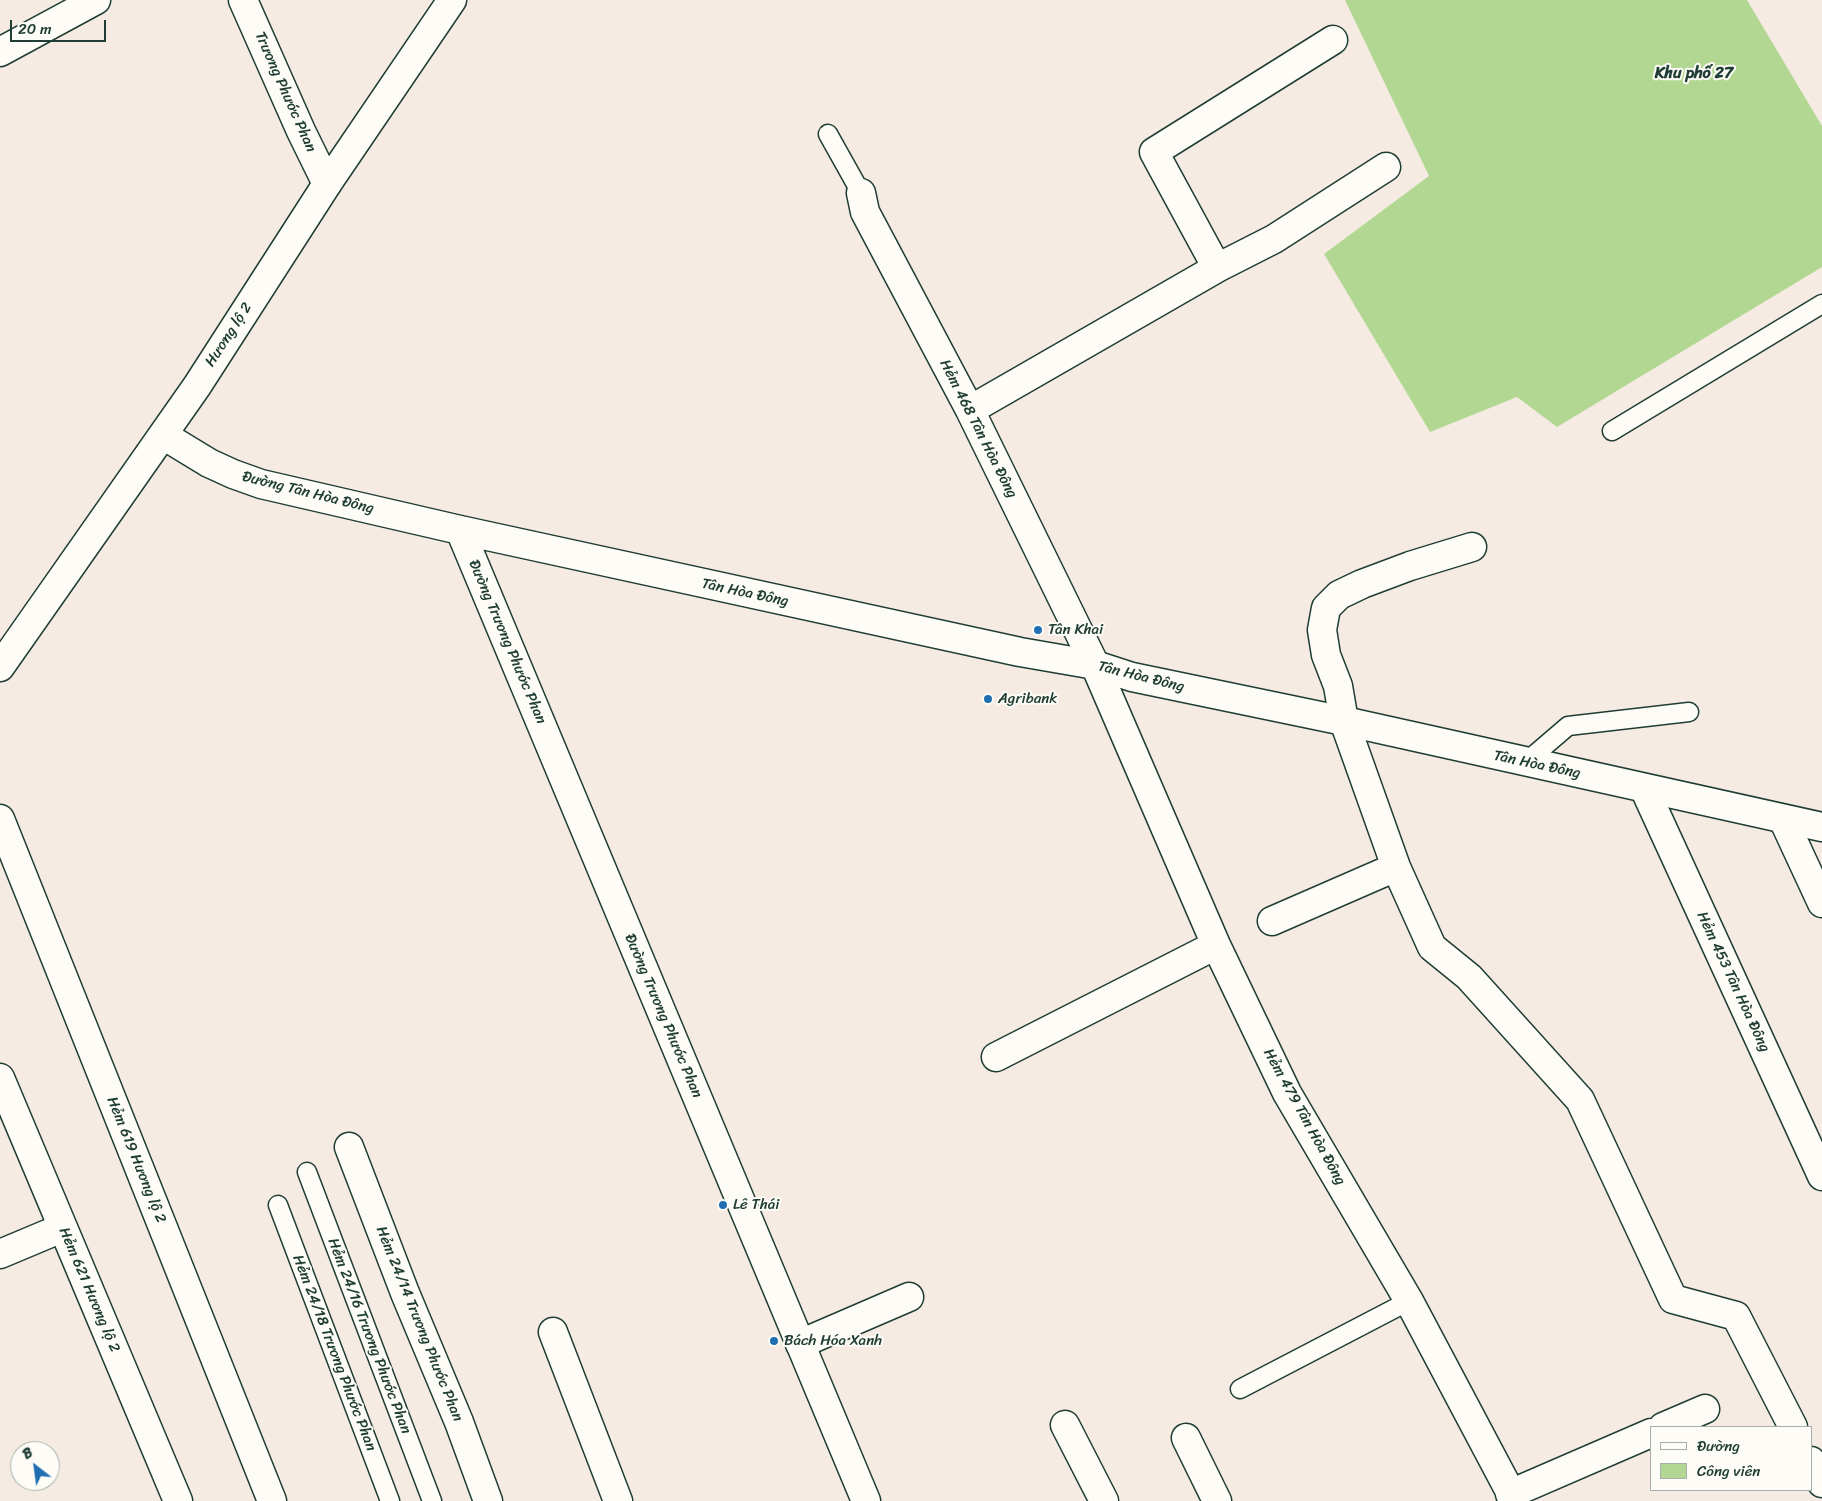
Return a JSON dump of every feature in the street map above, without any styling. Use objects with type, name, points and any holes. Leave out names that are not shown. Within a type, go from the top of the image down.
[{"type":"street","points":[[0,52],[96,0]]},
{"type":"street","name":"Trương Phước Phan","points":[[243,0],[327,184]]},
{"type":"street","name":"Hương lộ 2","points":[[0,667],[163,435],[327,184],[452,0]]},
{"type":"street","points":[[1217,268],[1154,152],[1332,40]]},
{"type":"street","points":[[970,410],[1217,268],[1274,239],[1386,167]]},
{"type":"street","name":"Hẻm 468 Tân Hòa Đông","points":[[861,193],[865,212],[970,410],[1094,665]]},
{"type":"street","name":"Đường Tân Hòa Đông","points":[[163,435],[209,463],[261,484],[460,530]]},
{"type":"street","name":"Tân Hòa Đông","points":[[460,530],[1020,652],[1094,665],[1132,677],[1344,721],[1822,827]]},
{"type":"street","name":"Đường Trương Phước Phan","points":[[460,530],[866,1501]]},
{"type":"street","points":[[1472,547],[1410,566],[1362,584],[1339,595],[1326,608],[1322,630],[1325,647],[1338,686],[1344,721],[1396,867],[1432,947],[1469,977],[1580,1100],[1673,1299],[1736,1316],[1792,1426]]},
{"type":"street","name":"Hẻm 479 Tân Hòa Đông","points":[[1094,665],[1216,945],[1287,1093],[1409,1301],[1508,1499]]},
{"type":"street","name":"Hẻm 453 Tân Hòa Đông","points":[[1644,788],[1822,1176]]},
{"type":"street","name":"Hẻm 619 Hương lộ 2","points":[[0,819],[272,1501]]},
{"type":"street","points":[[1783,819],[1822,903]]},
{"type":"street","points":[[1272,921],[1396,867]]},
{"type":"street","points":[[996,1057],[1216,945]]},
{"type":"street","name":"Hẻm 621 Hương lộ 2","points":[[0,1078],[178,1501]]},
{"type":"street","name":"Hẻm 24/14 Trương Phước Phan","points":[[349,1147],[405,1293],[459,1422],[488,1501]]},
{"type":"street","points":[[0,1254],[62,1228]]},
{"type":"street","points":[[800,1344],[909,1297]]},
{"type":"street","points":[[553,1332],[618,1501]]},
{"type":"street","points":[[1665,1426],[1705,1409]]},
{"type":"street","points":[[1065,1425],[1104,1501]]},
{"type":"street","points":[[1508,1499],[1650,1433]]},
{"type":"street","points":[[1186,1438],[1217,1501]]},
{"type":"street","points":[[1812,1463],[1822,1483]]},
{"type":"lane","points":[[828,134],[861,193]]},
{"type":"lane","points":[[1612,431],[1822,304]]},
{"type":"lane","points":[[1526,762],[1568,726],[1689,712]]},
{"type":"lane","name":"Hẻm 24/16 Trương Phước Phan","points":[[306,1172],[432,1501]]},
{"type":"lane","name":"Hẻm 24/18 Trương Phước Phan","points":[[278,1205],[390,1501]]},
{"type":"lane","points":[[1240,1389],[1409,1301]]},
{"type":"green space","points":[[1345,0],[1747,0],[1822,126],[1822,267],[1557,427],[1517,397],[1430,432],[1324,254],[1429,176]]},
{"type":"place","name":"Tân Khai","points":[[1038,630]]},
{"type":"place","name":"Agribank","points":[[988,699]]},
{"type":"place","name":"Lê Thái","points":[[723,1205]]},
{"type":"place","name":"Bách Hóa Xanh","points":[[774,1341]]},
{"type":"district","name":"Khu phố 27","points":[[1694,74]]}]
